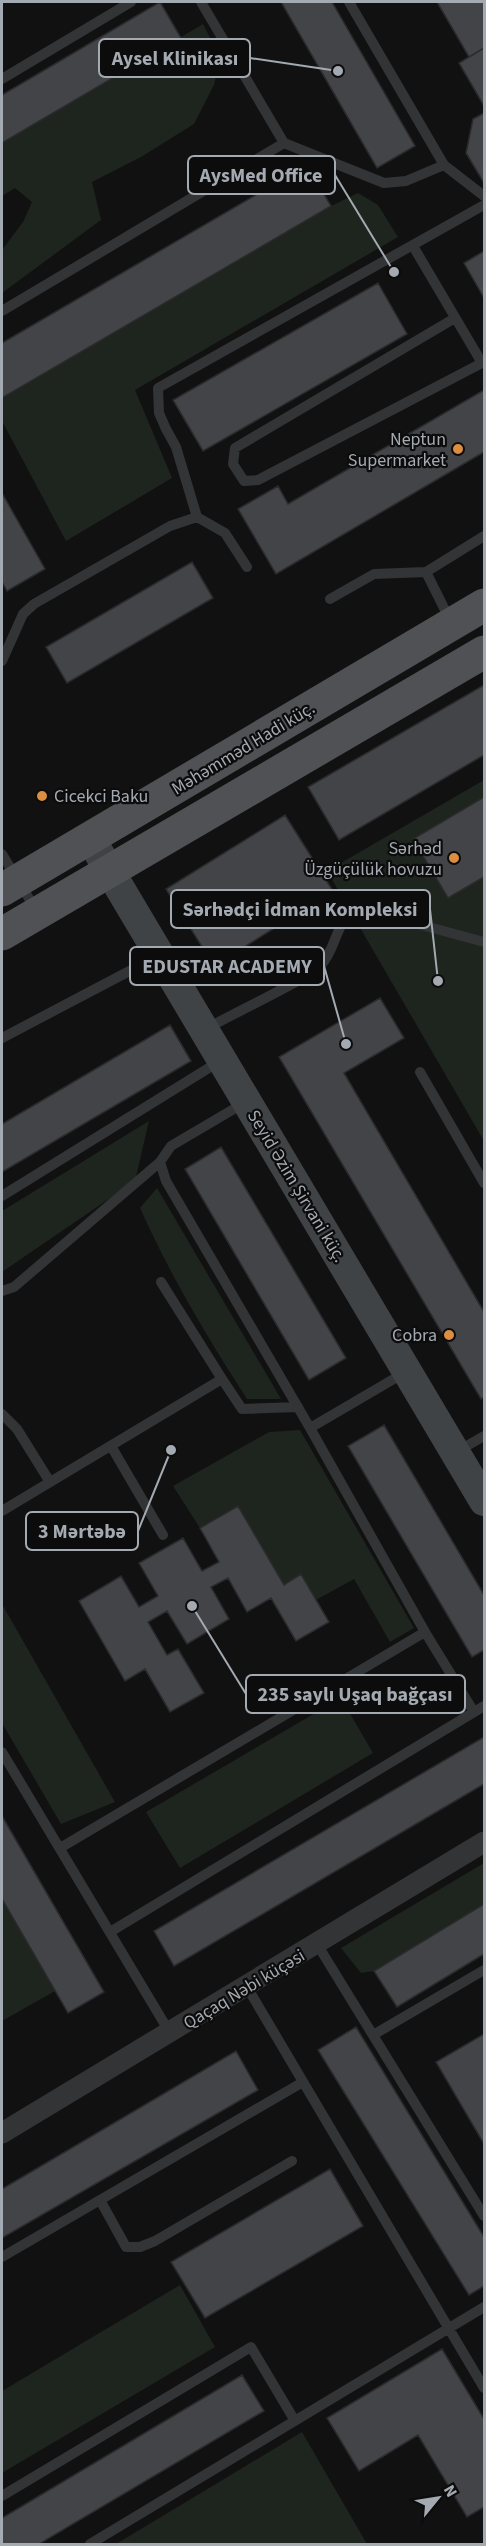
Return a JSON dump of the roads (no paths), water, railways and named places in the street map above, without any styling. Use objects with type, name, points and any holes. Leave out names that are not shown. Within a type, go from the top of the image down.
[{"type":"main road","name":"Məhəmməd Hadi küç.","points":[[7,875],[90,838],[484,605]]},
{"type":"main road","points":[[2,934],[484,652]]},
{"type":"main road","points":[[417,693],[484,665]]},
{"type":"main road","name":"Seyid Əzim Şirvani küç.","points":[[90,838],[484,1501]]},
{"type":"street","name":"Qaçaq Nəbi küçəsi","points":[[2,2133],[484,1842]]},
{"type":"lane","points":[[2,79],[131,2]]},
{"type":"lane","points":[[201,2],[284,142],[384,183],[406,181],[444,165]]},
{"type":"lane","points":[[349,2],[444,165],[484,196]]},
{"type":"lane","points":[[2,311],[284,142]]},
{"type":"lane","points":[[197,518],[176,447],[159,412],[158,388],[484,205]]},
{"type":"lane","points":[[413,246],[483,362],[258,480],[244,481],[233,464],[235,448],[455,318]]},
{"type":"lane","points":[[2,661],[23,614],[34,604],[170,526],[197,518],[225,533],[247,567]]},
{"type":"lane","points":[[330,599],[374,574],[426,572],[484,536]]},
{"type":"lane","points":[[426,572],[452,624]]},
{"type":"lane","points":[[7,875],[38,912]]},
{"type":"lane","points":[[204,1030],[300,980],[320,965],[337,939],[343,919],[352,911],[363,909],[484,942]]},
{"type":"lane","points":[[2,1038],[160,956]]},
{"type":"lane","points":[[2,1196],[222,1059]]},
{"type":"lane","points":[[420,1072],[484,1183]]},
{"type":"lane","points":[[2,1291],[14,1287],[160,1162],[171,1146],[247,1102]]},
{"type":"lane","points":[[160,1162],[166,1181],[298,1407],[425,1632],[474,1712]]},
{"type":"lane","points":[[160,1282],[242,1408],[298,1407]]},
{"type":"lane","points":[[310,1428],[407,1371]]},
{"type":"lane","points":[[2,1511],[222,1379]]},
{"type":"lane","points":[[2,1414],[17,1429],[50,1482]]},
{"type":"lane","points":[[455,1453],[484,1436]]},
{"type":"lane","points":[[111,1446],[163,1535]]},
{"type":"lane","points":[[60,1848],[425,1632]]},
{"type":"lane","points":[[110,1932],[484,1706]]},
{"type":"lane","points":[[2,1752],[170,2033]]},
{"type":"lane","points":[[317,1944],[484,2216]]},
{"type":"lane","points":[[373,2035],[484,1970]]},
{"type":"lane","points":[[247,1987],[484,2388]]},
{"type":"lane","points":[[2,2257],[303,2082]]},
{"type":"lane","points":[[100,2200],[126,2247],[140,2247],[155,2241],[292,2161]]},
{"type":"lane","points":[[90,2544],[484,2307]]},
{"type":"lane","points":[[2,2496],[251,2347],[295,2421]]},
{"type":"place","name":"Aysel Klinikası","points":[[338,71]]},
{"type":"place","name":"AysMed Office","points":[[394,272]]},
{"type":"place","name":"Neptun Supermarket","points":[[458,449]]},
{"type":"place","name":"Cicekci Baku","points":[[42,796]]},
{"type":"place","name":"Sərhəd Üzgüçülük hovuzu","points":[[454,858]]},
{"type":"place","name":"Sərhədçi İdman Kompleksi","points":[[438,981]]},
{"type":"place","name":"EDUSTAR ACADEMY","points":[[346,1044]]},
{"type":"place","name":"Cobra","points":[[449,1335]]},
{"type":"place","name":"3 Mərtəbə","points":[[171,1450]]},
{"type":"place","name":"235 saylı Uşaq bağçası","points":[[192,1606]]}]
